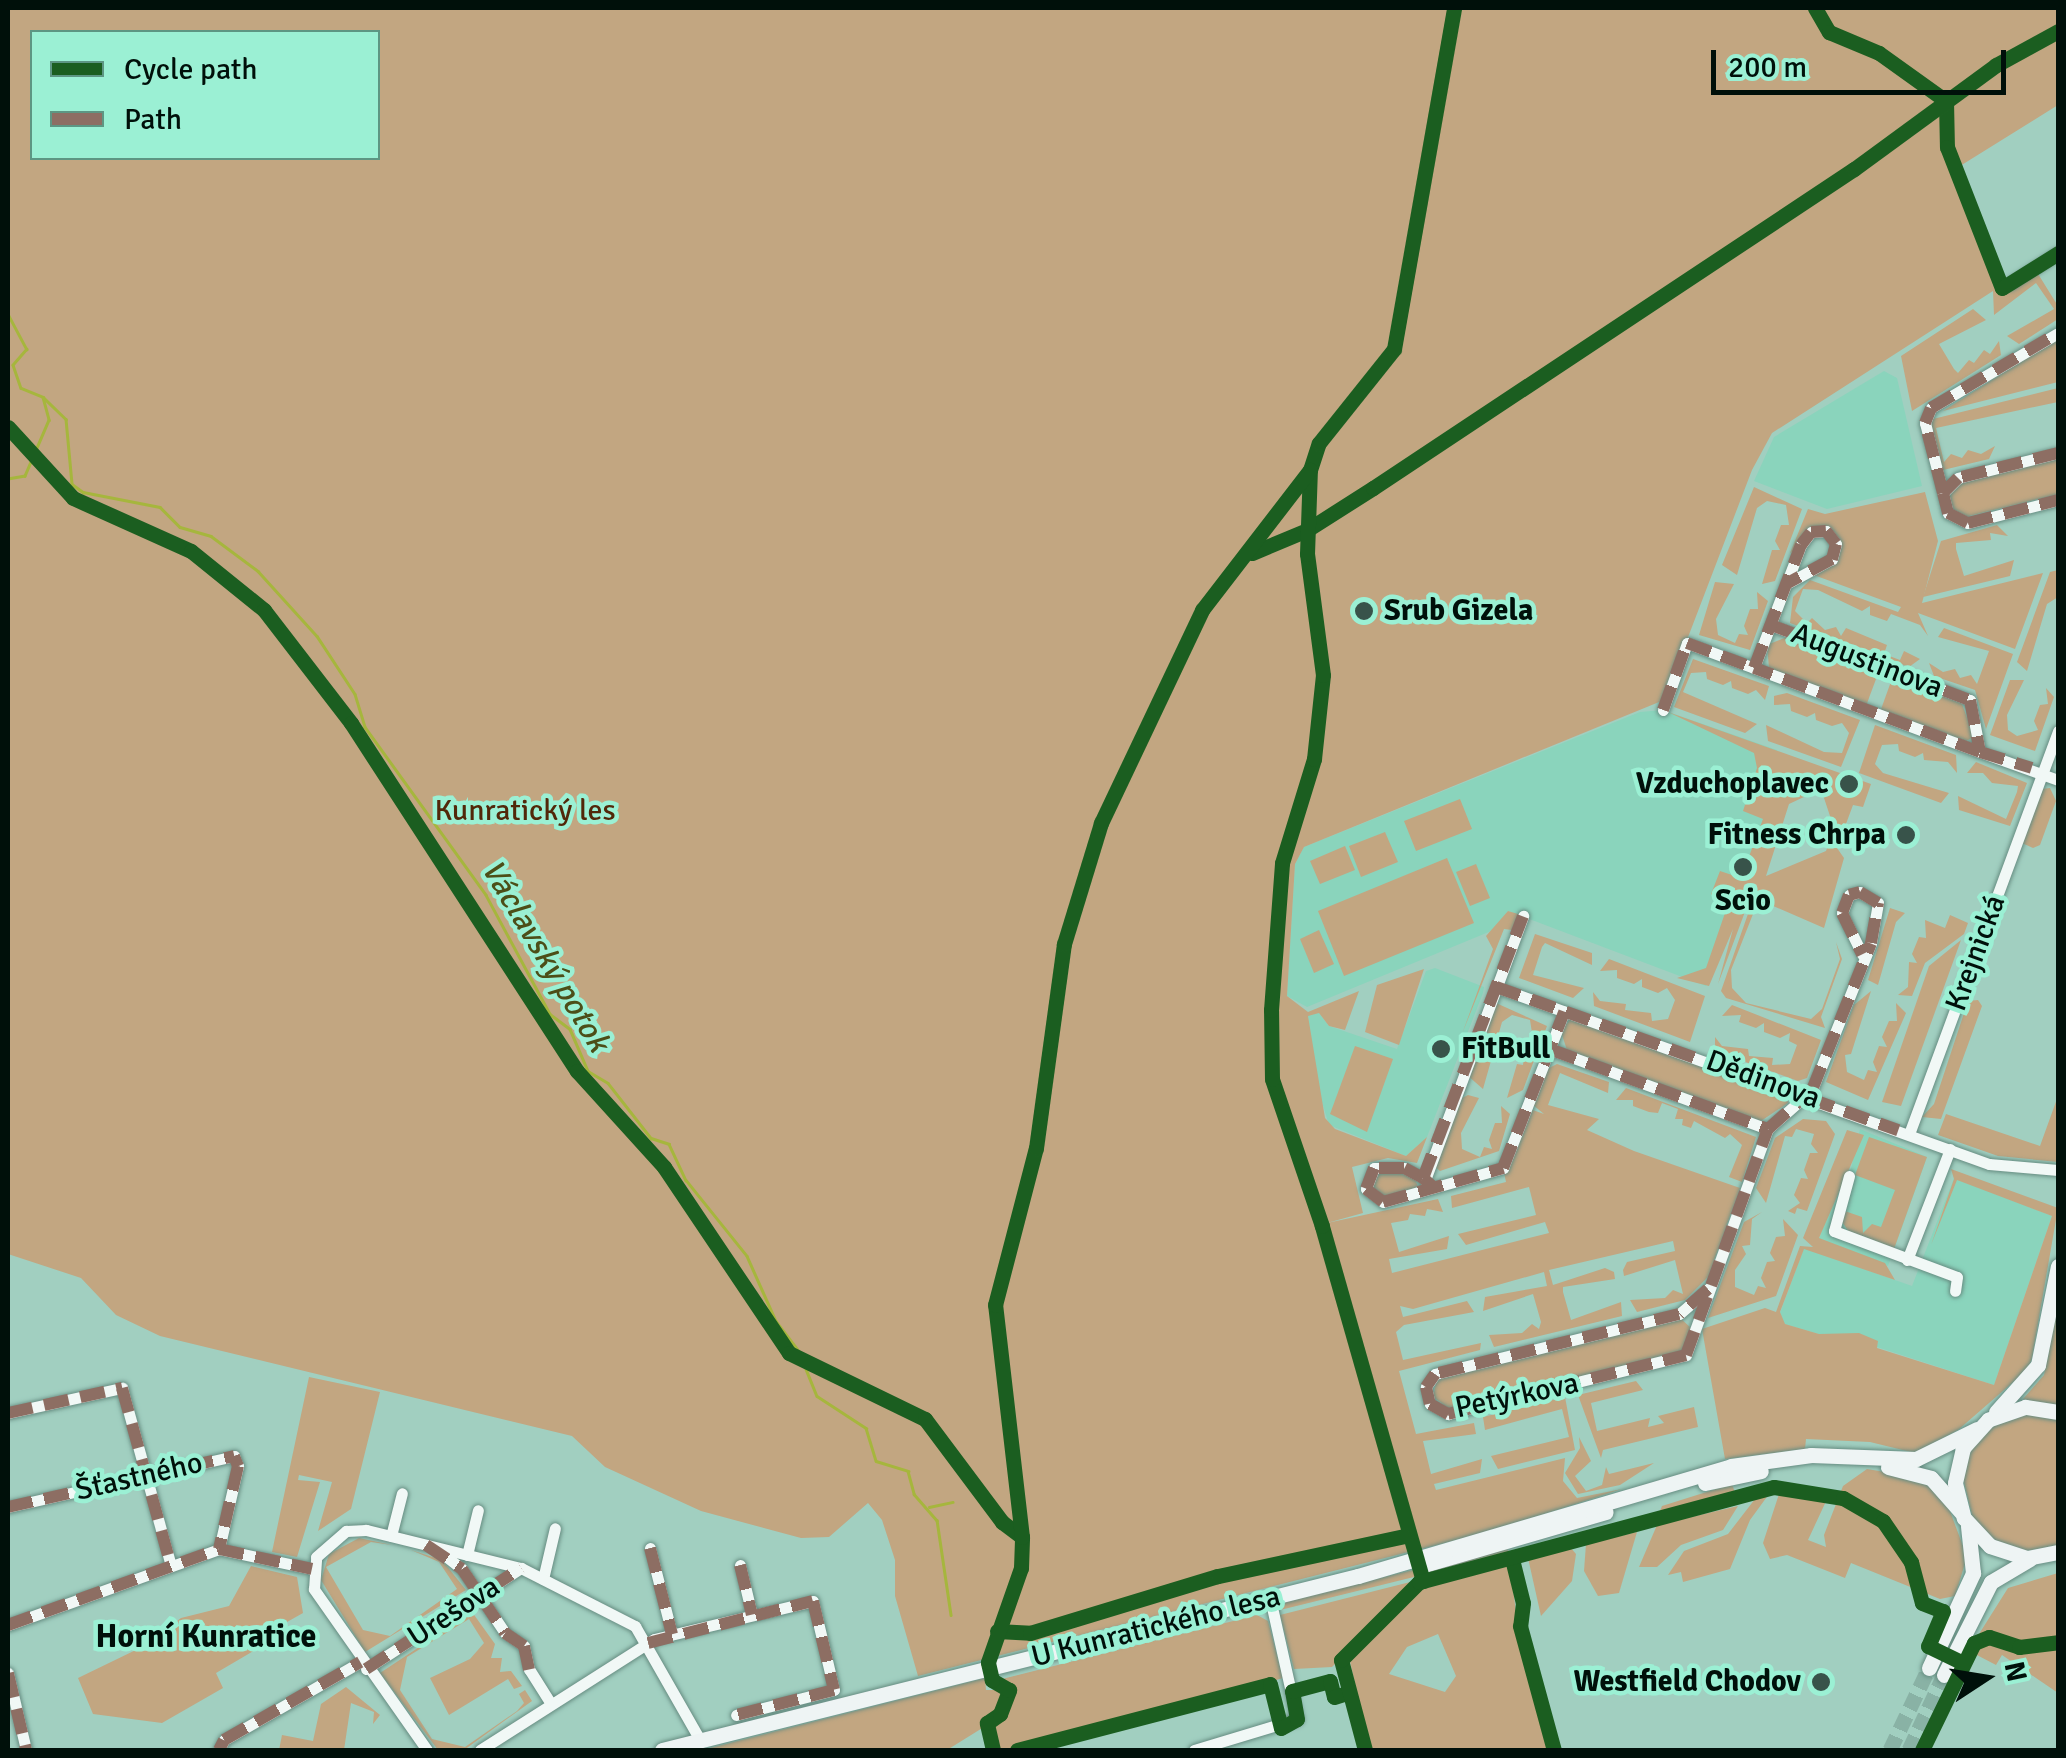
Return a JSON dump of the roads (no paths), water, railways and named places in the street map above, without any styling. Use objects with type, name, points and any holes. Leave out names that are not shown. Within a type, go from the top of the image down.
[{"type":"street","points":[[2010,284],[2058,252]]},
{"type":"street","points":[[2058,333],[1932,408],[1925,423],[1948,513],[1968,522],[2058,500]]},
{"type":"street","points":[[1943,493],[1958,478],[2058,453]]},
{"type":"street","name":"Augustinova","points":[[1754,668],[1786,584],[1805,538],[1826,531],[1836,544],[1832,559],[1786,584]]},
{"type":"street","name":"Augustinova","points":[[1771,625],[1970,700],[1980,752]]},
{"type":"street","name":"Augustinova","points":[[1662,710],[1687,643],[2058,780]]},
{"type":"street","name":"Krejnická","points":[[1909,1134],[2058,731]]},
{"type":"street","points":[[1768,1129],[1808,1097],[1880,910],[1874,895],[1860,892],[1849,895],[1842,913],[1862,954]]},
{"type":"street","points":[[1428,1182],[1523,916]]},
{"type":"street","name":"Dědinova","points":[[1496,987],[1950,1149],[2058,1181]]},
{"type":"street","points":[[1428,1182],[1404,1168],[1374,1168],[1366,1189],[1383,1202],[1428,1182],[1503,1168],[1564,1012]]},
{"type":"street","name":"Dědinova","points":[[1552,1050],[1768,1129]]},
{"type":"street","name":"Petýrkova","points":[[1708,1290],[1679,1314],[1435,1374],[1426,1387],[1430,1404],[1448,1414],[1676,1359],[1690,1352],[1708,1290],[1768,1129]]},
{"type":"street","points":[[1906,1260],[1950,1149]]},
{"type":"street","name":"Dědinova","points":[[2030,1172],[2058,1170]]},
{"type":"street","points":[[1849,1176],[1834,1231],[1957,1277],[1956,1291]]},
{"type":"street","points":[[2035,1558],[1991,1582],[1937,1672],[1973,1573],[1957,1467],[1979,1427],[2034,1374],[2058,1266]]},
{"type":"street","points":[[1679,1314],[1696,1334]]},
{"type":"street","points":[[8,1412],[122,1388],[170,1562]]},
{"type":"street","points":[[1979,1427],[2018,1408],[2058,1412]]},
{"type":"street","name":"U Kunratického lesa","points":[[1358,1576],[1730,1466],[1811,1455],[1916,1459],[1979,1427]]},
{"type":"street","name":"Šťastného","points":[[8,1507],[236,1458],[219,1549]]},
{"type":"street","name":"U Kunratického lesa","points":[[662,1750],[1576,1524],[1695,1485],[1804,1463],[1918,1472],[1941,1484],[1994,1548],[2035,1558],[2058,1556]]},
{"type":"street","points":[[392,1536],[402,1493]]},
{"type":"street","points":[[467,1555],[478,1510]]},
{"type":"street","name":"Urešova","points":[[543,1579],[554,1528]]},
{"type":"street","points":[[427,1750],[319,1601],[312,1569],[337,1535],[366,1530],[521,1568]]},
{"type":"street","points":[[426,1545],[449,1556],[505,1633],[524,1646],[529,1669],[551,1704]]},
{"type":"street","points":[[650,1548],[672,1634]]},
{"type":"street","points":[[8,1625],[170,1562],[219,1549],[312,1569]]},
{"type":"street","points":[[740,1564],[752,1615]]},
{"type":"street","name":"Urešova","points":[[219,1750],[224,1740],[363,1666],[521,1568],[634,1626],[648,1643],[700,1740]]},
{"type":"street","points":[[1194,1750],[1297,1719],[1270,1598]]},
{"type":"street","points":[[480,1750],[648,1643],[812,1601],[834,1690],[736,1715]]},
{"type":"street","points":[[8,1673],[26,1750]]},
{"type":"waterway","name":"Václavský potok","points":[[8,314],[27,349],[13,365],[21,388],[43,397],[49,420],[25,476],[8,479]]},
{"type":"waterway","name":"Václavský potok","points":[[43,397],[66,419],[72,484],[83,492],[160,507],[180,527],[211,536],[258,571],[317,636],[355,694],[365,727],[486,895],[550,1014],[570,1029],[588,1071],[608,1083],[651,1138],[669,1144],[686,1180],[747,1256],[776,1321],[805,1359]]},
{"type":"waterway","name":"Václavský potok","points":[[806,1369],[817,1396],[866,1428],[876,1461],[908,1471],[914,1494],[937,1520],[951,1615]]},
{"type":"waterway","points":[[929,1507],[952,1502]]},
{"type":"tunnel","points":[[1890,1750],[1929,1668]]},
{"type":"tunnel","points":[[1909,1750],[1944,1675]]},
{"type":"place","name":"Srub Gizela","points":[[1364,611]]},
{"type":"place","name":"Vzduchoplavec","points":[[1849,784]]},
{"type":"place","name":"Fitness Chrpa","points":[[1906,835]]},
{"type":"place","name":"Scio","points":[[1743,867]]},
{"type":"place","name":"FitBull","points":[[1441,1049]]},
{"type":"place","name":"Westfield Chodov","points":[[1821,1682]]},
{"type":"district","name":"Horní Kunratice","points":[[206,1637]]},
{"type":"park label","name":"Kunratický les","points":[[525,811]]}]
